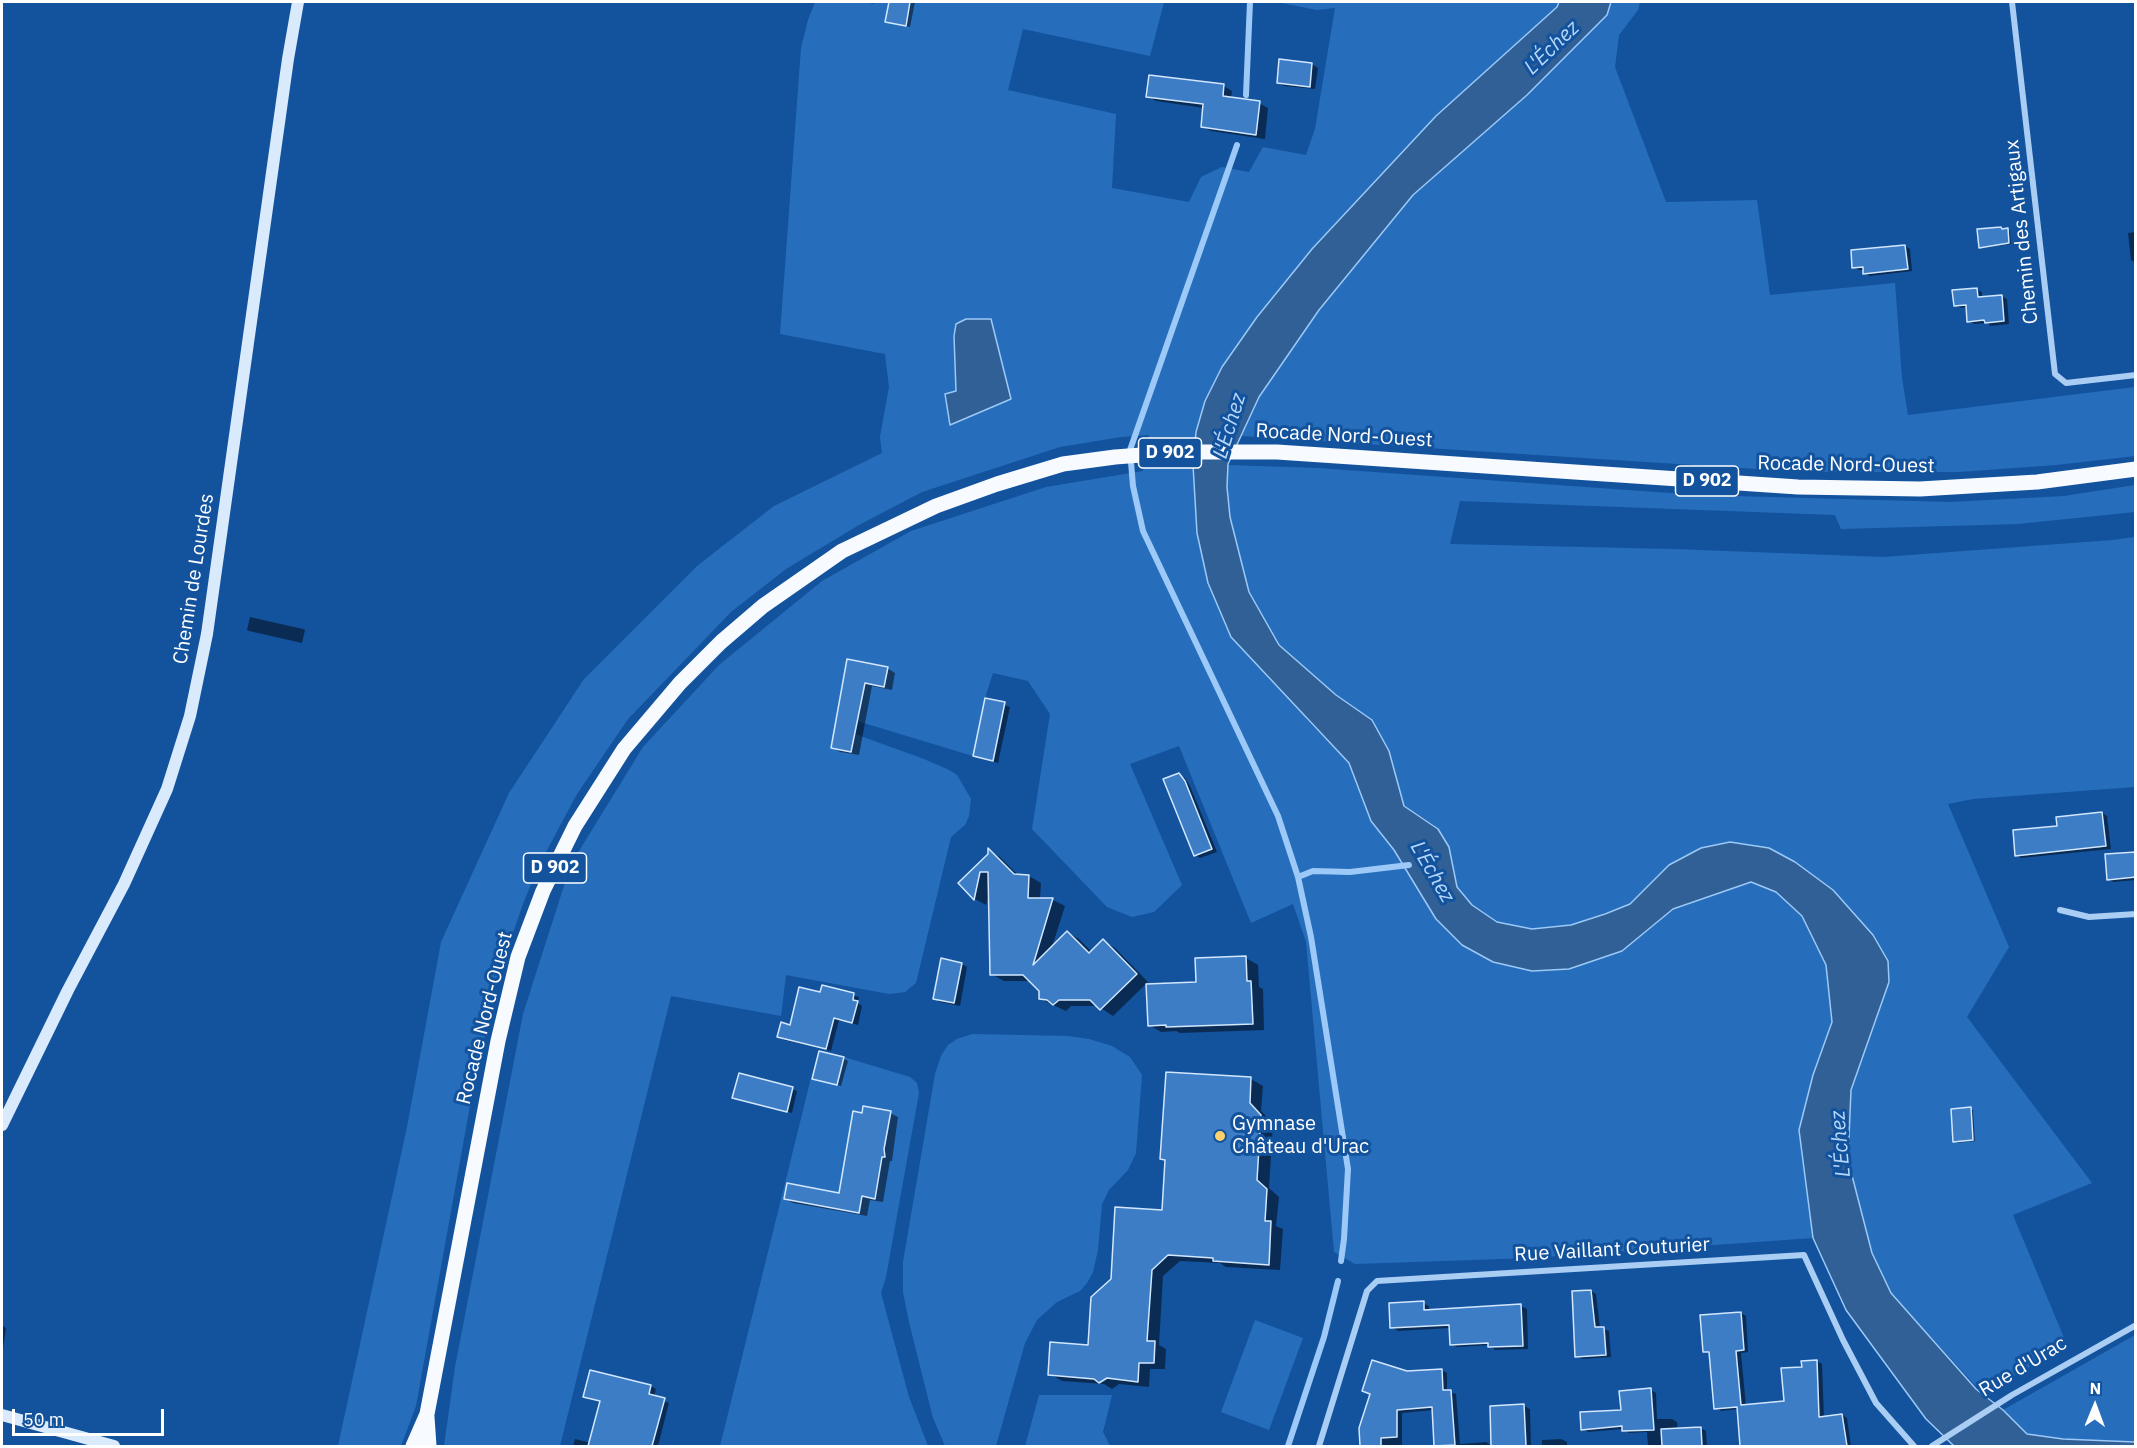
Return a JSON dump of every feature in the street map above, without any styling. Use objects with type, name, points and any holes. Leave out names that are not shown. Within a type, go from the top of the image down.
[{"type":"main road","name":"Rocade Nord-Ouest","points":[[413,1446],[427,1414],[482,1115],[498,1041],[518,957],[543,891],[575,826],[624,749],[680,683],[721,642],[763,606],[842,551],[936,506],[1063,464],[1181,452],[1277,452],[1798,487],[1920,489],[2037,482],[2136,469]]},
{"type":"main road","name":"Rocade Nord-Ouest","points":[[427,1414],[429,1446]]},
{"type":"street","name":"Chemin de Lourdes","points":[[2,1125],[68,990],[124,884],[166,789],[190,716],[207,634],[298,2]]},
{"type":"street","name":"Chemin des Artigaux","points":[[2012,2],[2055,374],[2066,384],[2136,375]]},
{"type":"street","points":[[2060,910],[2089,917],[2136,914]]},
{"type":"street","name":"Rue Vaillant Couturier","points":[[1319,1446],[1367,1291],[1377,1281],[1804,1255],[1843,1340],[1876,1404],[1914,1446]]},
{"type":"street","name":"Rue d'Urac","points":[[1933,1446],[2012,1395],[2136,1324]]},
{"type":"street","points":[[2,1415],[114,1446]]},
{"type":"shaded area","points":[[815,2],[874,4],[875,2],[1164,2],[1150,56],[1023,29],[1008,90],[1116,114],[1112,188],[1189,202],[1201,177],[1222,167],[1249,172],[1263,147],[1306,155],[1315,129],[1335,8],[1317,10],[1276,2],[1559,2],[1557,7],[1436,116],[1312,249],[1257,317],[1222,367],[1196,432],[1193,465],[1197,533],[1307,720],[1349,763],[1371,821],[1394,850],[1436,919],[1622,951],[1673,910],[1751,882],[1776,892],[1802,916],[1826,965],[1832,1022],[1813,1075],[1799,1130],[1813,1238],[1530,1258],[1355,1264],[1334,1252],[1306,942],[1293,904],[1251,923],[1179,746],[1130,764],[1182,885],[1154,912],[1132,917],[1107,907],[1032,829],[1050,714],[1028,681],[993,673],[985,698],[973,756],[857,721],[865,683],[847,660],[831,748],[851,752],[855,734],[924,759],[957,775],[971,799],[969,816],[965,825],[951,837],[916,983],[905,992],[889,994],[786,975],[781,1016],[671,996],[560,1446],[444,1446],[455,1367],[523,1014],[571,864],[643,747],[719,665],[822,581],[911,531],[1046,487],[1143,471],[1149,435],[1121,437],[1060,447],[922,492],[859,525],[786,569],[731,612],[628,719],[577,794],[538,867],[497,979],[471,1100],[416,1406],[401,1446],[338,1446],[407,1127],[441,942],[509,793],[584,679],[697,566],[774,506],[882,453],[880,437],[889,387],[885,354],[780,334],[801,48]]},
{"type":"shaded area","points":[[1611,2],[1640,2],[1638,10],[1619,35],[1615,67],[1666,202],[1757,200],[1770,295],[1895,283],[1902,378],[1908,415],[2135,387],[2135,456],[2056,465],[1959,472],[1802,472],[1241,436],[1259,397],[1319,310],[1413,195],[1527,95],[1607,15]]},
{"type":"shaded area","points":[[1228,465],[1317,468],[1698,495],[1951,502],[2064,496],[2135,485],[2135,512],[2018,524],[1841,529],[1835,515],[1460,501],[1450,544],[1883,557],[2135,537],[2135,787],[1973,799],[1948,804],[2009,947],[1967,1017],[2092,1183],[2013,1215],[2067,1345],[1983,1394],[1891,1293],[1872,1253],[1848,1160],[1851,1090],[1889,982],[1833,890],[1669,865],[1630,904],[1571,925],[1532,929],[1497,922],[1472,905],[1457,887],[1449,847],[1434,825],[1404,806],[1389,751],[1372,720],[1336,695],[1279,645],[1249,592],[1230,517],[1227,487]]},
{"type":"shaded area","points":[[972,1034],[1068,1036],[1089,1039],[1112,1046],[1130,1057],[1142,1075],[1136,1153],[1128,1170],[1109,1190],[1102,1204],[1098,1250],[1093,1272],[1080,1291],[1057,1302],[1037,1320],[1025,1343],[996,1446],[945,1446],[933,1418],[909,1322],[903,1292],[903,1262],[935,1074],[941,1056],[948,1045]]},
{"type":"shaded area","points":[[844,1057],[910,1077],[917,1083],[919,1093],[886,1277],[881,1293],[909,1397],[928,1446],[720,1446],[811,1078]]},
{"type":"shaded area","points":[[1255,1320],[1303,1338],[1269,1430],[1221,1412]]},
{"type":"shaded area","points":[[2135,1335],[2135,1442],[2062,1439],[2027,1434],[2003,1410]]},
{"type":"shaded area","points":[[1039,1395],[1112,1395],[1103,1432],[1112,1446],[1025,1446]]},
{"type":"water","name":"L'Échez","points":[[1559,2],[1611,2],[1607,15],[1527,95],[1413,195],[1319,310],[1259,397],[1228,464],[1227,487],[1230,517],[1249,592],[1279,645],[1336,695],[1372,720],[1389,751],[1404,806],[1438,829],[1449,847],[1457,887],[1472,905],[1497,922],[1532,929],[1571,925],[1605,914],[1630,904],[1669,865],[1701,848],[1730,842],[1769,848],[1795,862],[1833,890],[1873,935],[1888,961],[1889,982],[1851,1090],[1848,1160],[1872,1253],[1891,1293],[1976,1389],[2003,1410],[2027,1434],[2063,1439],[2135,1442],[2135,1446],[1954,1446],[1926,1419],[1846,1310],[1813,1238],[1799,1130],[1813,1075],[1832,1022],[1826,965],[1802,916],[1776,892],[1751,882],[1673,909],[1622,951],[1569,969],[1532,971],[1493,962],[1462,945],[1436,919],[1394,850],[1371,821],[1349,763],[1231,637],[1208,583],[1197,533],[1193,465],[1196,432],[1205,401],[1222,367],[1257,317],[1312,249],[1436,116],[1557,7]]},
{"type":"water","points":[[966,319],[991,319],[1011,399],[950,425],[945,394],[956,391],[954,336],[956,324]]},
{"type":"building","points":[[889,2],[910,2],[906,26],[885,22]]},
{"type":"building","points":[[1279,59],[1312,63],[1310,87],[1277,83]]},
{"type":"building","points":[[1149,75],[1224,84],[1223,96],[1260,101],[1256,135],[1201,127],[1203,104],[1146,97]]},
{"type":"building","points":[[2001,227],[2002,229],[2008,228],[2009,243],[1979,248],[1977,229]]},
{"type":"building","points":[[1905,245],[1908,269],[1863,274],[1863,267],[1852,268],[1851,250]]},
{"type":"building","points":[[1977,288],[1978,297],[2002,295],[2004,321],[1967,322],[1966,305],[1954,306],[1952,290]]},
{"type":"building","points":[[847,659],[888,667],[884,687],[865,683],[851,752],[831,748]]},
{"type":"building","points":[[985,698],[1005,702],[993,761],[973,756]]},
{"type":"building","points":[[1179,773],[1185,781],[1212,849],[1194,856],[1163,779]]},
{"type":"building","points":[[2102,812],[2106,846],[2015,856],[2013,830],[2057,826],[2056,817]]},
{"type":"building","points":[[988,848],[1014,874],[1029,875],[1028,898],[1053,898],[1033,965],[1067,931],[1089,953],[1103,939],[1137,974],[1100,1010],[1090,1000],[1059,1000],[1053,1005],[1047,1000],[1039,999],[1039,991],[1023,975],[990,975],[988,872],[980,872],[974,900],[958,883],[988,854]]},
{"type":"building","points":[[2136,852],[2136,877],[2107,880],[2105,854]]},
{"type":"building","points":[[1246,956],[1247,981],[1251,981],[1253,1024],[1148,1026],[1146,984],[1196,982],[1195,958]]},
{"type":"building","points":[[941,958],[962,963],[954,1003],[933,999]]},
{"type":"building","points":[[822,985],[854,993],[853,1000],[858,1001],[852,1023],[834,1018],[826,1049],[777,1037],[781,1022],[790,1025],[799,987],[820,992]]},
{"type":"building","points":[[819,1051],[844,1057],[837,1085],[812,1079]]},
{"type":"building","points":[[1166,1072],[1251,1077],[1250,1103],[1261,1115],[1257,1180],[1267,1189],[1265,1221],[1271,1221],[1269,1265],[1168,1255],[1152,1270],[1147,1341],[1155,1341],[1154,1363],[1139,1363],[1138,1382],[1107,1378],[1099,1383],[1094,1379],[1048,1375],[1050,1342],[1088,1345],[1091,1297],[1111,1279],[1115,1207],[1162,1210],[1165,1160],[1160,1159]]},
{"type":"building","points":[[739,1073],[793,1087],[787,1112],[732,1098]]},
{"type":"building","points":[[863,1106],[891,1111],[884,1149],[885,1157],[882,1157],[875,1199],[862,1196],[859,1213],[784,1199],[787,1183],[839,1193],[853,1111],[862,1113]]},
{"type":"building","points":[[1971,1107],[1973,1140],[1953,1142],[1951,1109]]},
{"type":"building","points":[[1591,1290],[1595,1327],[1604,1327],[1606,1355],[1575,1357],[1572,1291]]},
{"type":"building","points":[[1424,1301],[1424,1310],[1521,1304],[1523,1346],[1488,1347],[1488,1343],[1450,1345],[1449,1325],[1390,1328],[1389,1303]]},
{"type":"building","points":[[1741,1312],[1744,1350],[1736,1351],[1741,1405],[1784,1401],[1781,1368],[1802,1367],[1801,1361],[1817,1360],[1819,1417],[1842,1414],[1847,1446],[1740,1446],[1737,1407],[1714,1409],[1709,1352],[1703,1352],[1700,1315]]},
{"type":"building","points":[[1372,1360],[1407,1371],[1442,1369],[1443,1390],[1451,1390],[1455,1445],[1434,1446],[1432,1407],[1397,1410],[1397,1437],[1381,1438],[1381,1446],[1360,1446],[1359,1428],[1370,1394],[1362,1391]]},
{"type":"building","points":[[590,1370],[651,1385],[649,1394],[665,1398],[652,1446],[588,1446],[600,1401],[583,1397]]},
{"type":"building","points":[[1651,1388],[1654,1430],[1622,1431],[1622,1426],[1581,1430],[1580,1412],[1621,1410],[1619,1391]]},
{"type":"building","points":[[1524,1404],[1526,1446],[1491,1446],[1490,1406]]},
{"type":"building","points":[[1701,1427],[1702,1446],[1662,1446],[1661,1429]]},
{"type":"waterway","points":[[1246,95],[1250,2]]},
{"type":"waterway","points":[[1237,145],[1130,450],[1133,486],[1143,531],[1278,816],[1298,877],[1311,937],[1348,1169],[1341,1261]]},
{"type":"waterway","name":"L'Échez","points":[[1298,877],[1313,871],[1350,872],[1409,865]]},
{"type":"waterway","points":[[1288,1446],[1324,1337],[1338,1281]]},
{"type":"place","name":"Gymnase Château d'Urac","points":[[1220,1136]]}]
